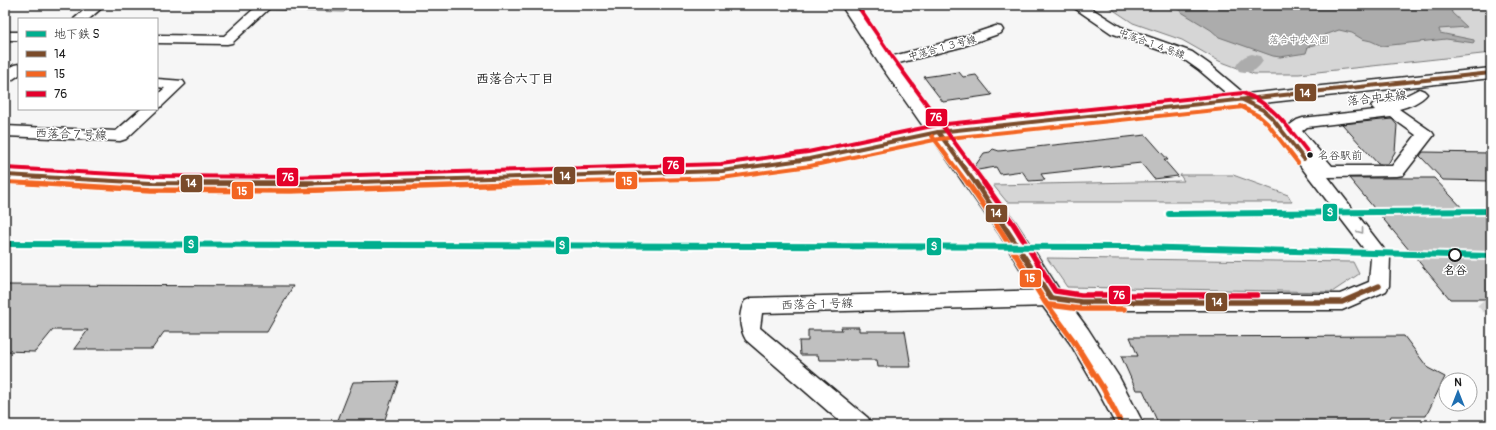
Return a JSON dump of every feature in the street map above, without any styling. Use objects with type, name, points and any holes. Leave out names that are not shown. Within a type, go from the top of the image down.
[{"type":"street","points":[[82,18],[98,5]]},
{"type":"street","points":[[158,39],[227,40],[266,5]]},
{"type":"street","points":[[849,5],[887,62],[1008,229],[1048,293],[1079,336],[1109,385],[1130,425]]},
{"type":"street","name":"中落合１４号線","points":[[1077,5],[1116,30],[1186,55],[1200,64],[1243,100],[1263,110]]},
{"type":"street","name":"中落合１３号線","points":[[887,62],[975,39],[996,30]]},
{"type":"street","points":[[5,36],[18,36]]},
{"type":"street","points":[[5,79],[18,69]]},
{"type":"street","name":"落合中央線","points":[[5,175],[151,183],[291,184],[722,171],[942,138],[1243,100],[1491,73]]},
{"type":"street","points":[[5,79],[18,79]]},
{"type":"street","points":[[158,83],[178,84],[158,102]]},
{"type":"street","name":"落合中央線","points":[[5,188],[168,196],[280,197],[697,184],[763,179],[817,170],[942,138],[1263,110],[1419,94],[1491,84]]},
{"type":"street","points":[[1281,129],[1287,121],[1295,116],[1400,104],[1419,94]]},
{"type":"street","name":"西落合７号線","points":[[5,131],[120,136],[149,110]]},
{"type":"street","points":[[1048,293],[1081,302],[1342,302],[1379,286],[1381,257],[1281,129],[1263,110]]},
{"type":"street","points":[[1394,112],[1426,135],[1421,138],[1416,147],[1397,171],[1377,175],[1327,172],[1293,130],[1303,122],[1394,112]]},
{"type":"street","name":"西落合１号線","points":[[860,425],[752,333],[750,329],[752,306],[1048,293]]},
{"type":"green space","points":[[274,5],[351,5],[344,12],[268,10]]},
{"type":"green space","name":"落合中央公園","points":[[1106,5],[1491,5],[1491,53],[1299,74],[1254,74],[1219,61],[1182,40],[1133,23]]},
{"type":"green space","points":[[1180,175],[1233,175],[1288,195],[1292,202],[1007,202],[993,185],[1184,181]]},
{"type":"green space","points":[[1047,258],[1353,262],[1359,274],[1332,292],[1067,287]]},
{"type":"shaded area","points":[[1172,5],[1456,5],[1451,8],[1452,13],[1467,27],[1439,29],[1440,33],[1474,40],[1474,43],[1446,39],[1382,46],[1362,39],[1352,33],[1339,30],[1325,35],[1324,44],[1308,47],[1306,53],[1280,57],[1273,56],[1219,37],[1211,30]]},
{"type":"building","points":[[959,72],[963,77],[976,75],[992,95],[943,102],[924,77]]},
{"type":"building","points":[[1392,119],[1397,125],[1395,152],[1388,164],[1378,164],[1342,124]]},
{"type":"building","points":[[1146,135],[1168,160],[1164,160],[1178,176],[1154,179],[1141,163],[1041,174],[1045,180],[1029,181],[1022,171],[1000,174],[996,167],[978,170],[975,166],[984,153],[990,152],[993,149],[999,151]]},
{"type":"building","points":[[1423,152],[1491,153],[1491,181],[1443,180],[1420,156]]},
{"type":"building","points":[[1349,178],[1434,178],[1468,214],[1491,214],[1491,299],[1450,299]]},
{"type":"building","points":[[5,285],[293,286],[267,332],[164,332],[152,349],[74,349],[88,330],[53,330],[35,352],[5,351]]},
{"type":"building","points":[[841,327],[859,327],[859,331],[905,331],[911,367],[878,367],[877,360],[819,360],[818,355],[800,355],[799,341],[808,341],[808,330],[842,330]]},
{"type":"building","points":[[1404,336],[1428,368],[1438,373],[1438,391],[1426,416],[1391,416],[1387,425],[1159,425],[1143,390],[1136,390],[1121,356],[1138,356],[1130,337]]},
{"type":"building","points":[[398,381],[383,425],[336,425],[353,382]]},
{"type":"waterway","points":[[1247,66],[1252,61]]},
{"type":"tunnel","points":[[1485,299],[1491,306]]},
{"type":"metro line","name":"S","points":[[1169,214],[1491,211]]},
{"type":"metro line","name":"S","points":[[5,244],[1132,247],[1491,256]]},
{"type":"transit line","name":"76","points":[[857,5],[893,58],[1014,225],[1055,291],[1081,295],[1257,295]]},
{"type":"transit line","name":"14","points":[[5,175],[151,183],[291,184],[722,171],[809,159],[938,132],[1491,73]]},
{"type":"transit line","name":"76","points":[[5,168],[151,176],[291,177],[721,164],[808,152],[937,125],[1243,93],[1264,102],[1273,110],[1289,127],[1310,155]]},
{"type":"transit line","name":"14","points":[[1243,100],[1263,110],[1272,118],[1304,159]]},
{"type":"transit line","name":"15","points":[[1240,106],[1259,116],[1267,123],[1298,163]]},
{"type":"transit line","name":"15","points":[[5,182],[151,190],[291,191],[722,178],[810,166],[939,139],[1244,107]]},
{"type":"transit line","name":"14","points":[[938,132],[1010,234],[1051,298]]},
{"type":"transit line","name":"15","points":[[932,136],[959,171],[1002,233],[1045,302],[1073,340],[1103,388],[1122,425]]},
{"type":"transit line","name":"14","points":[[1051,298],[1081,302],[1342,302],[1379,286]]},
{"type":"transit line","name":"15","points":[[1050,305],[1081,309],[1124,309]]},
{"type":"place","name":"名谷駅前","points":[[1310,155]]},
{"type":"place","name":"名谷","points":[[1455,255]]},
{"type":"district","name":"西落合六丁目","points":[[515,78]]}]
